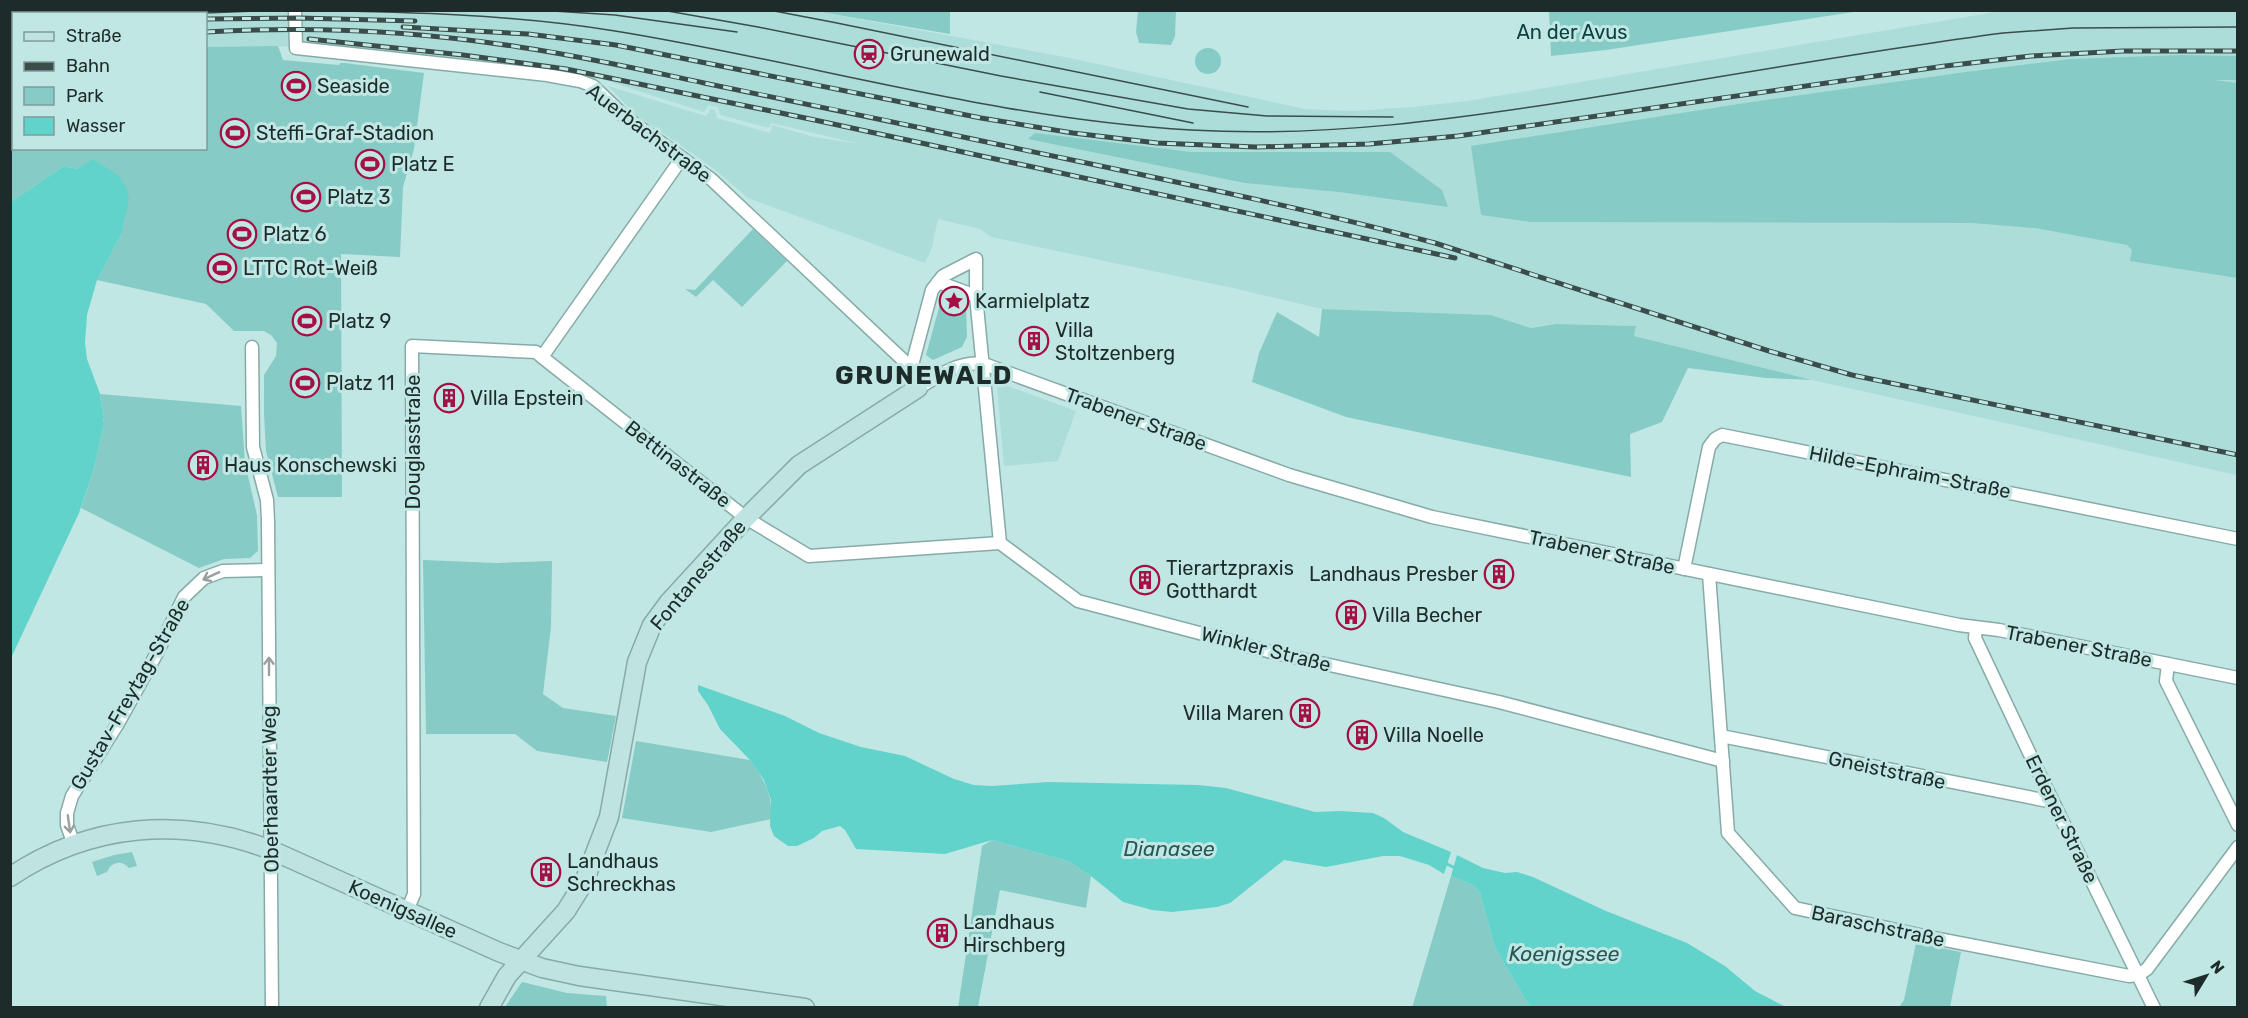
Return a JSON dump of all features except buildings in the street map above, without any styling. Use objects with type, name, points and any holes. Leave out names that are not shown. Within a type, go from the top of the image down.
[{"type":"main road","name":"Fontanestraße","points":[[489,1008],[507,976],[566,911],[584,882],[609,817],[637,662],[646,636],[669,602],[746,518],[799,465],[918,388]]},
{"type":"main road","name":"Koenigsallee","points":[[10,877],[32,863],[74,845],[109,835],[146,829],[180,829],[230,837],[271,850],[521,961],[549,970],[726,1002],[805,1008]]},
{"type":"street","name":"Auerbachstraße","points":[[295,10],[296,48],[547,75],[594,86],[623,115],[711,179],[757,220],[911,369],[918,388]]},
{"type":"street","points":[[542,357],[682,158]]},
{"type":"street","points":[[911,369],[932,290],[943,276],[976,259],[976,296],[1000,543]]},
{"type":"street","points":[[938,282],[976,296]]},
{"type":"street","name":"Douglasstraße","points":[[407,911],[414,894],[412,346],[536,352],[542,357]]},
{"type":"street","name":"Oberhaardter Weg","points":[[252,347],[253,447],[267,501],[272,1008]]},
{"type":"street","name":"Bettinastraße","points":[[542,357],[746,518],[809,556],[1000,543]]},
{"type":"street","name":"Fontanestraße","points":[[918,388],[963,364],[972,362],[984,364]]},
{"type":"street","name":"Trabener Straße","points":[[984,364],[1289,475],[1432,517],[1976,628],[1999,630],[2238,678]]},
{"type":"street","name":"Hilde-Ephraim-Straße","points":[[1684,569],[1709,447],[1715,439],[1722,435],[2238,539]]},
{"type":"street","name":"Winkler Straße","points":[[1000,543],[1078,601],[1279,654],[1499,702],[1723,761]]},
{"type":"street","name":"Gustav-Freytag-Straße","points":[[74,845],[67,825],[67,813],[72,796],[133,697],[184,597],[204,578],[223,571],[268,570]]},
{"type":"street","name":"Baraschstraße","points":[[1709,574],[1728,833],[1795,908],[2105,972],[2129,976],[2138,975]]},
{"type":"street","name":"Erdener Straße","points":[[1976,628],[1975,638],[2154,1008]]},
{"type":"street","points":[[2168,664],[2166,681],[2238,825]]},
{"type":"street","name":"Gneiststraße","points":[[1721,736],[2053,802]]},
{"type":"street","points":[[2138,975],[2152,962],[2238,847]]},
{"type":"shaded area","points":[[10,11],[815,11],[1065,57],[1305,109],[1353,111],[1467,101],[2001,11],[2237,11],[2237,475],[1812,380],[1634,336],[1636,326],[1556,324],[1531,328],[1491,315],[1322,309],[991,237],[980,229],[938,219],[932,247],[925,263],[748,198],[713,168],[634,113],[608,86],[706,116],[711,109],[715,110],[717,118],[770,133],[772,125],[814,137],[860,144],[771,123],[769,128],[720,115],[718,107],[709,105],[704,112],[601,79],[511,65],[417,56],[278,46],[207,47],[207,12],[12,12],[11,78]]},
{"type":"shaded area","points":[[1002,384],[1076,411],[1058,461],[1004,466],[997,388]]},
{"type":"green space","name":"An der Avus","points":[[1549,10],[1860,11],[1606,50],[1551,56]]},
{"type":"green space","points":[[815,11],[950,11],[950,34]]},
{"type":"green space","points":[[1138,11],[1176,11],[1175,36],[1171,45],[1139,43],[1136,32]]},
{"type":"green space","name":"LTTC Rot-Weiß","points":[[278,46],[283,60],[339,65],[345,63],[424,73],[414,149],[403,187],[400,257],[341,254],[342,497],[278,497],[266,451],[264,414],[264,375],[276,356],[277,343],[271,335],[264,331],[234,331],[206,304],[97,280],[121,235],[78,169],[64,166],[11,202],[11,78],[12,150],[207,150],[207,47]]},
{"type":"green space","points":[[1208,48],[1217,52],[1221,61],[1217,70],[1208,74],[1199,70],[1195,61],[1199,52]]},
{"type":"green space","points":[[2181,55],[2237,56],[2237,80],[2215,80],[2237,83],[2237,278],[2130,261],[2132,250],[2127,245],[2035,228],[1972,223],[1531,222],[1481,215],[1471,146],[1745,103],[1966,72],[2071,59]]},
{"type":"green space","points":[[1035,133],[1191,152],[1390,152],[1442,190],[1448,207],[1339,192],[1245,183],[1028,139]]},
{"type":"green space","points":[[753,229],[787,261],[742,307],[713,280],[696,297],[685,289],[695,290]]},
{"type":"green space","points":[[950,299],[962,303],[966,308],[967,337],[962,347],[933,360],[926,355],[940,304]]},
{"type":"green space","points":[[1322,309],[1491,315],[1531,328],[1556,324],[1636,326],[1634,336],[1812,380],[1766,378],[1688,368],[1662,422],[1630,434],[1631,477],[1346,417],[1252,382],[1259,353],[1277,312],[1319,337]]},
{"type":"green space","points":[[100,394],[241,406],[245,463],[257,515],[258,551],[250,558],[224,559],[199,568],[81,508],[93,472],[104,424]]},
{"type":"green space","points":[[423,560],[496,563],[552,561],[551,627],[543,694],[563,708],[616,716],[607,762],[537,751],[515,734],[426,734]]},
{"type":"green space","points":[[636,741],[750,760],[771,802],[771,819],[711,832],[622,818]]},
{"type":"green space","points":[[992,840],[1068,861],[1091,876],[1086,908],[1000,890],[978,1007],[958,1008],[982,846]]},
{"type":"green space","points":[[132,852],[137,866],[129,868],[123,863],[116,863],[107,872],[97,876],[92,862]]},
{"type":"green space","points":[[1451,876],[1475,886],[1480,893],[1495,948],[1530,1007],[1412,1008]]},
{"type":"green space","points":[[1916,943],[1961,952],[1950,1007],[1899,1007],[1904,1000]]},
{"type":"green space","points":[[522,982],[567,993],[606,996],[607,1007],[505,1007]]},
{"type":"water","points":[[93,159],[119,176],[126,187],[129,198],[121,235],[97,280],[87,315],[85,343],[87,359],[100,394],[104,424],[93,472],[79,513],[11,658],[11,202],[64,166],[78,169]]},
{"type":"water","name":"Dianasee","points":[[698,685],[785,716],[819,733],[861,747],[905,756],[954,779],[974,785],[1048,782],[1198,785],[1226,788],[1315,812],[1373,813],[1403,832],[1451,852],[1444,874],[1429,865],[1400,856],[1383,856],[1326,867],[1284,860],[1230,903],[1217,907],[1172,912],[1152,910],[1123,902],[1068,861],[992,840],[945,854],[856,849],[845,830],[840,826],[822,831],[814,838],[797,846],[788,846],[774,836],[770,826],[771,800],[764,780],[750,760],[720,729],[698,691]]},
{"type":"water","name":"Koenigssee","points":[[1457,855],[1483,868],[1505,873],[1517,872],[1533,877],[1606,911],[1687,943],[1725,966],[1755,991],[1786,1007],[1530,1007],[1495,948],[1480,893],[1475,886],[1451,876]]},
{"type":"waterway","points":[[1447,864],[1453,867]]},
{"type":"tram line","points":[[207,13],[281,10]]},
{"type":"tram line","points":[[285,10],[491,17],[574,25],[687,44],[973,102],[1045,114],[1118,124],[1241,132],[1341,129],[1441,119],[1540,106],[2003,33],[2073,28],[2238,27]]},
{"type":"tram line","points":[[538,10],[615,15],[737,32]]},
{"type":"tram line","points":[[662,10],[1001,76],[1188,109],[1267,116],[1393,117]]},
{"type":"tram line","points":[[769,10],[1248,107]]},
{"type":"tram line","points":[[1040,92],[1193,123]]},
{"type":"railway","points":[[207,19],[299,18],[415,21]]},
{"type":"railway","points":[[403,27],[528,34],[616,45],[981,118],[1073,133],[1157,143],[1256,147],[1369,144],[1458,136],[1945,66],[2031,56],[2123,51],[2238,51]]},
{"type":"railway","points":[[207,32],[323,30],[442,37],[589,59],[843,111],[1245,197],[1435,243],[1769,351],[1852,375],[2238,455]]},
{"type":"railway","points":[[309,39],[463,55],[566,69],[810,119],[1455,258]]},
{"type":"place","name":"Grunewald","points":[[869,54]]},
{"type":"place","name":"Seaside","points":[[296,86]]},
{"type":"place","name":"Steffi-Graf-Stadion","points":[[235,133]]},
{"type":"place","name":"Platz E","points":[[370,164]]},
{"type":"place","name":"Platz 3","points":[[306,197]]},
{"type":"place","name":"Platz 6","points":[[242,234]]},
{"type":"place","name":"LTTC Rot-Weiß","points":[[222,268]]},
{"type":"place","name":"Karmielplatz","points":[[954,301]]},
{"type":"place","name":"Platz 9","points":[[307,321]]},
{"type":"place","name":"Villa Stoltzenberg","points":[[1034,341]]},
{"type":"place","name":"Platz 11","points":[[305,383]]},
{"type":"place","name":"Villa Epstein","points":[[449,398]]},
{"type":"place","name":"Haus Konschewski","points":[[203,465]]},
{"type":"place","name":"Landhaus Presber","points":[[1499,574]]},
{"type":"place","name":"Tierartzpraxis Gotthardt","points":[[1145,580]]},
{"type":"place","name":"Villa Becher","points":[[1351,615]]},
{"type":"place","name":"Villa Maren","points":[[1305,713]]},
{"type":"place","name":"Villa Noelle","points":[[1362,735]]},
{"type":"place","name":"Landhaus Schreckhas","points":[[546,872]]},
{"type":"place","name":"Landhaus Hirschberg","points":[[942,933]]},
{"type":"district","name":"GRUNEWALD","points":[[924,375]]}]
